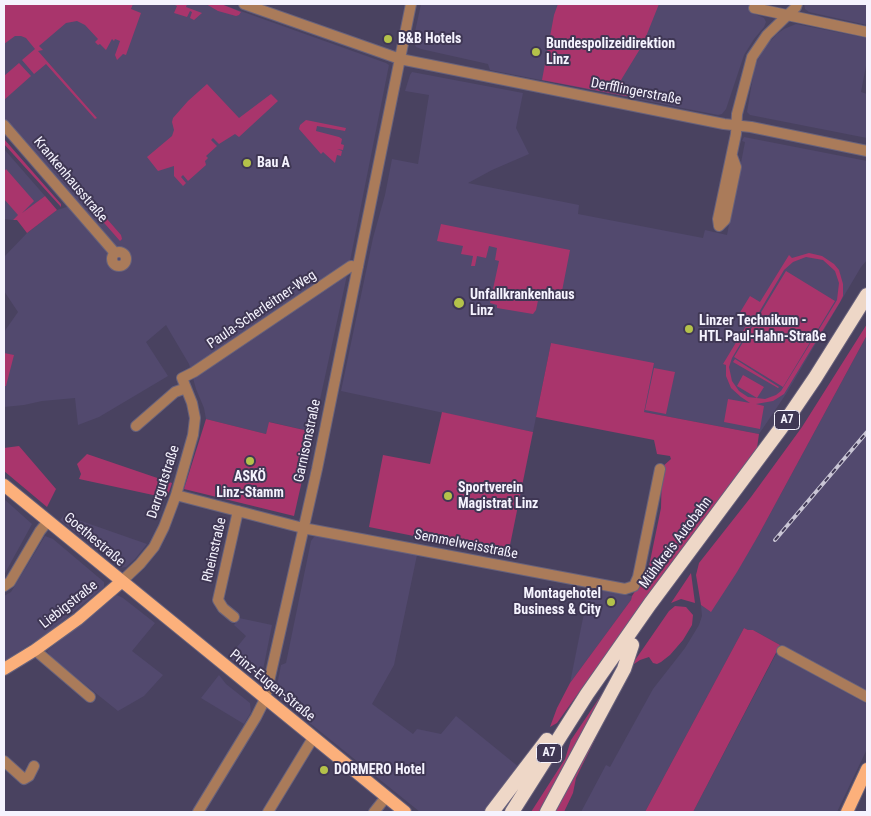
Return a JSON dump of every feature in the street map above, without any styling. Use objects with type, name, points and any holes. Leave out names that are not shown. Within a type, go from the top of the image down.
[{"type":"highway","name":"Mühlkreis Autobahn","points":[[512,812],[587,694],[650,604],[781,428],[867,295]]},
{"type":"highway","name":"Mühlkreis Autobahn","points":[[523,812],[592,703],[632,645],[804,412],[867,313]]},
{"type":"highway","points":[[547,812],[624,669],[632,645]]},
{"type":"highway","points":[[492,812],[562,721],[587,694]]},
{"type":"main road","name":"Goethestraße","points":[[4,485],[121,582]]},
{"type":"main road","name":"Liebigstraße","points":[[4,669],[35,650],[86,613],[121,582]]},
{"type":"main road","name":"Prinz-Eugen-Straße","points":[[121,582],[405,812]]},
{"type":"main road","points":[[848,812],[867,769]]},
{"type":"street","name":"Derfflingerstraße","points":[[247,4],[400,59],[867,151]]},
{"type":"street","name":"Garnisonstraße","points":[[198,812],[266,699],[358,267],[411,4]]},
{"type":"street","points":[[732,155],[736,167],[725,220],[719,226],[718,219],[732,155],[737,114],[752,57],[766,35],[797,4]]},
{"type":"street","points":[[754,8],[867,32]]},
{"type":"street","name":"Krankenhausstraße","points":[[4,125],[115,253]]},
{"type":"street","name":"Paula-Scherleitner-Weg","points":[[182,378],[194,372],[351,266],[358,267]]},
{"type":"street","name":"Darrgutstraße","points":[[121,582],[154,547],[176,495],[194,426],[194,411],[182,378]]},
{"type":"street","points":[[136,426],[175,392],[186,388]]},
{"type":"street","name":"Semmelweisstraße","points":[[176,495],[303,528],[620,589],[630,589],[638,577],[660,469]]},
{"type":"street","name":"Rheinstraße","points":[[234,617],[223,608],[218,600],[238,511]]},
{"type":"street","name":"Goethestraße","points":[[4,586],[10,582],[40,531],[48,521]]},
{"type":"street","points":[[35,650],[90,697]]},
{"type":"street","points":[[782,651],[867,697]]},
{"type":"street","points":[[268,812],[313,738]]},
{"type":"street","points":[[4,761],[24,779],[29,776],[34,766]]},
{"type":"street","points":[[374,812],[386,797]]},
{"type":"shaded area","points":[[4,4],[221,4],[389,65],[349,266],[313,432],[270,422],[266,434],[206,419],[189,364],[166,325],[146,342],[168,376],[99,417],[78,425],[75,398],[4,407],[4,332],[18,312],[4,291],[4,257],[27,233],[57,210],[73,205],[76,202],[4,119]]},
{"type":"shaded area","points":[[4,4],[133,4],[131,9],[141,13],[126,55],[123,54],[117,60],[115,55],[120,41],[112,39],[106,50],[95,42],[98,39],[85,25],[77,21],[66,23],[39,46],[43,50],[38,51],[97,118],[95,119],[46,64],[34,74],[22,60],[35,49],[26,38],[15,36],[4,44]]},
{"type":"shaded area","points":[[173,4],[187,4],[186,7],[202,13],[194,20],[190,18],[192,12],[190,11],[187,17],[174,13],[177,6]]},
{"type":"shaded area","points":[[206,4],[221,4],[241,12],[236,16],[218,11]]},
{"type":"shaded area","points":[[421,4],[756,4],[753,13],[764,18],[766,22],[744,55],[726,109],[722,114],[718,115],[490,70],[488,64],[421,49],[416,47],[413,41]]},
{"type":"shaded area","points":[[558,4],[659,4],[643,44],[621,80],[631,97],[542,80],[554,15]]},
{"type":"shaded area","points":[[804,4],[867,4],[867,25],[809,12],[805,9]]},
{"type":"shaded area","points":[[796,24],[867,38],[867,61],[861,92],[867,94],[867,138],[750,115],[747,112],[755,65],[764,48],[777,34]]},
{"type":"shaded area","points":[[19,63],[31,76],[4,100],[4,76]]},
{"type":"shaded area","points":[[412,72],[523,93],[516,128],[529,154],[468,183],[579,205],[578,214],[703,238],[705,230],[727,235],[745,142],[742,141],[744,137],[867,161],[867,260],[861,267],[786,394],[759,434],[644,412],[551,343],[533,432],[341,391],[373,238],[385,195],[392,159],[418,164],[429,95],[405,91]]},
{"type":"shaded area","points":[[207,84],[239,118],[271,94],[278,101],[239,137],[235,134],[219,144],[213,138],[211,140],[217,146],[206,156],[208,158],[205,161],[206,165],[188,181],[183,175],[181,177],[186,183],[183,186],[174,176],[174,166],[158,171],[147,157],[172,136],[174,130],[173,118]]},
{"type":"shaded area","points":[[306,120],[346,128],[345,131],[317,126],[316,131],[342,139],[343,150],[337,149],[342,151],[341,156],[337,155],[335,163],[323,152],[321,154],[299,129],[300,125]]},
{"type":"shaded area","points":[[4,139],[61,204],[61,207],[4,144]]},
{"type":"shaded area","points":[[4,149],[45,196],[13,220],[4,219]]},
{"type":"shaded area","points":[[6,169],[34,201],[22,213],[45,196],[57,210],[27,233],[17,220],[13,220],[18,215],[4,199],[4,172]]},
{"type":"shaded area","points":[[94,204],[121,235],[122,239],[120,241],[91,208]]},
{"type":"shaded area","points":[[441,224],[570,250],[562,291],[546,288],[545,292],[540,291],[536,310],[533,314],[497,308],[497,305],[490,303],[499,261],[495,260],[497,248],[489,246],[486,258],[477,256],[475,266],[471,266],[473,256],[461,254],[463,246],[437,241]]},
{"type":"shaded area","points":[[809,253],[822,256],[834,264],[839,270],[843,284],[843,296],[784,394],[773,401],[756,404],[764,406],[760,429],[724,422],[728,399],[750,403],[731,388],[726,376],[726,365],[723,364],[749,321],[739,314],[750,296],[760,302],[789,255],[792,258]],"holes":[[[806,257],[823,260],[835,271],[839,283],[837,300],[781,391],[765,399],[748,397],[739,391],[732,381],[729,367],[732,358],[784,270],[793,262]]]},
{"type":"shaded area","points":[[786,271],[835,301],[783,387],[734,357]]},
{"type":"shaded area","points":[[867,324],[867,335],[758,536],[711,612],[701,605],[696,575],[699,563],[751,497],[802,427]]},
{"type":"shaded area","points":[[867,335],[867,693],[753,630],[744,628],[645,812],[581,812],[606,765],[610,767],[653,689],[685,648],[699,625],[702,616],[701,605],[710,611],[758,536]]},
{"type":"shaded area","points":[[551,343],[654,363],[644,412],[759,434],[757,448],[667,569],[557,723],[550,727],[570,683],[631,600],[648,571],[661,508],[662,467],[671,459],[670,456],[657,454],[654,440],[536,417]]},
{"type":"shaded area","points":[[4,353],[14,355],[6,386],[4,386]]},
{"type":"shaded area","points":[[735,359],[779,387],[733,362]]},
{"type":"shaded area","points":[[654,368],[675,372],[666,414],[645,410]]},
{"type":"shaded area","points":[[743,375],[764,387],[757,398],[737,386]]},
{"type":"shaded area","name":"Sportverein Magistrat Linz","points":[[442,412],[533,432],[508,555],[369,527],[383,455],[430,464]]},
{"type":"shaded area","name":"ASKÖ Linz-Stamm","points":[[206,419],[266,434],[269,422],[313,432],[294,516],[184,489]]},
{"type":"shaded area","points":[[19,446],[56,489],[47,507],[4,471],[4,448]]},
{"type":"shaded area","points":[[87,454],[172,483],[167,498],[79,479],[81,474],[77,464]]},
{"type":"shaded area","points":[[4,499],[32,524],[4,575]]},
{"type":"shaded area","points":[[64,515],[147,544],[126,567],[120,568],[60,520]]},
{"type":"shaded area","points":[[320,535],[417,555],[394,665],[372,704],[413,734],[417,729],[441,734],[456,716],[520,768],[486,812],[420,812],[275,695],[281,665],[286,663],[311,541],[314,537]]},
{"type":"shaded area","points":[[45,536],[53,539],[104,582],[104,587],[49,632],[4,661],[4,596],[11,592]]},
{"type":"shaded area","points":[[691,573],[695,603],[681,599],[671,603]]},
{"type":"shaded area","points":[[589,588],[632,596],[631,600],[570,683]]},
{"type":"shaded area","points":[[117,595],[155,623],[132,651],[163,675],[144,696],[118,711],[52,658],[47,651]]},
{"type":"shaded area","points":[[675,606],[686,607],[693,615],[692,625],[683,640],[670,655],[657,664],[653,663],[649,657],[631,666],[669,611]]},
{"type":"shaded area","points":[[239,618],[272,625],[263,670],[250,674],[229,657],[246,636],[234,625]]},
{"type":"shaded area","points":[[744,628],[753,630],[780,645],[693,812],[645,812]]},
{"type":"shaded area","points":[[776,654],[867,704],[867,749],[837,812],[693,812]]},
{"type":"shaded area","points":[[219,675],[226,684],[250,703],[251,712],[244,724],[201,698]]},
{"type":"shaded area","points":[[610,682],[542,812],[531,812],[565,759],[571,740]]},
{"type":"shaded area","points":[[602,714],[600,729],[576,778],[573,793],[564,812],[551,812]]},
{"type":"railway","points":[[775,540],[867,432]]},
{"type":"place","name":"B&B Hotels","points":[[388,39]]},
{"type":"place","name":"Bundespolizeidirektion Linz","points":[[536,52]]},
{"type":"place","name":"Bau A","points":[[247,163]]},
{"type":"place","name":"Unfallkrankenhaus Linz","points":[[459,303]]},
{"type":"place","name":"Linzer Technikum - HTL Paul-Hahn-Straße","points":[[689,329]]},
{"type":"place","name":"ASKÖ Linz-Stamm","points":[[250,461]]},
{"type":"place","name":"Sportverein Magistrat Linz","points":[[448,496]]},
{"type":"place","name":"Montagehotel Business & City","points":[[611,602]]},
{"type":"place","name":"DORMERO Hotel","points":[[324,770]]}]
